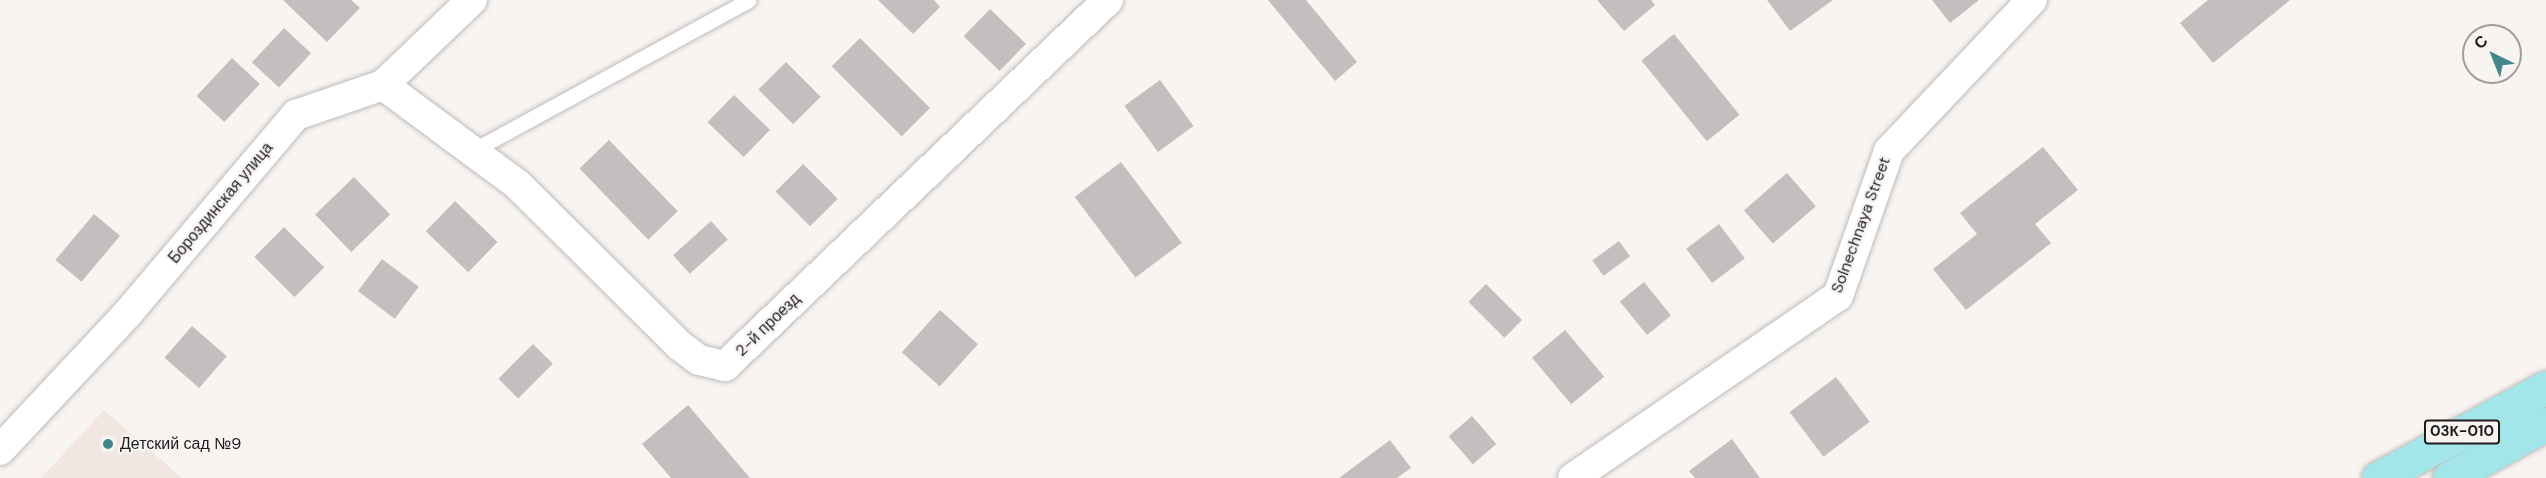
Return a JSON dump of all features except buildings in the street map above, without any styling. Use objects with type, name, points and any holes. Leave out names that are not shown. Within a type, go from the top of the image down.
[{"type":"main road","name":"03К-010","points":[[2378,478],[2546,387]]},
{"type":"main road","points":[[2449,478],[2546,424]]},
{"type":"street","name":"Бороздинская улица","points":[[0,450],[128,313],[296,114],[384,85],[472,0]]},
{"type":"street","name":"2-й проезд","points":[[384,85],[518,185],[680,345],[699,360],[725,366],[1108,0]]},
{"type":"street","name":"Solnechnaya Street","points":[[1573,478],[1838,296],[1889,151],[2032,0]]},
{"type":"lane","points":[[472,151],[749,0]]},
{"type":"shaded area","name":"Детский сад №9","points":[[104,410],[182,478],[41,478]]},
{"type":"place","name":"Детский сад №9","points":[[108,444]]}]
